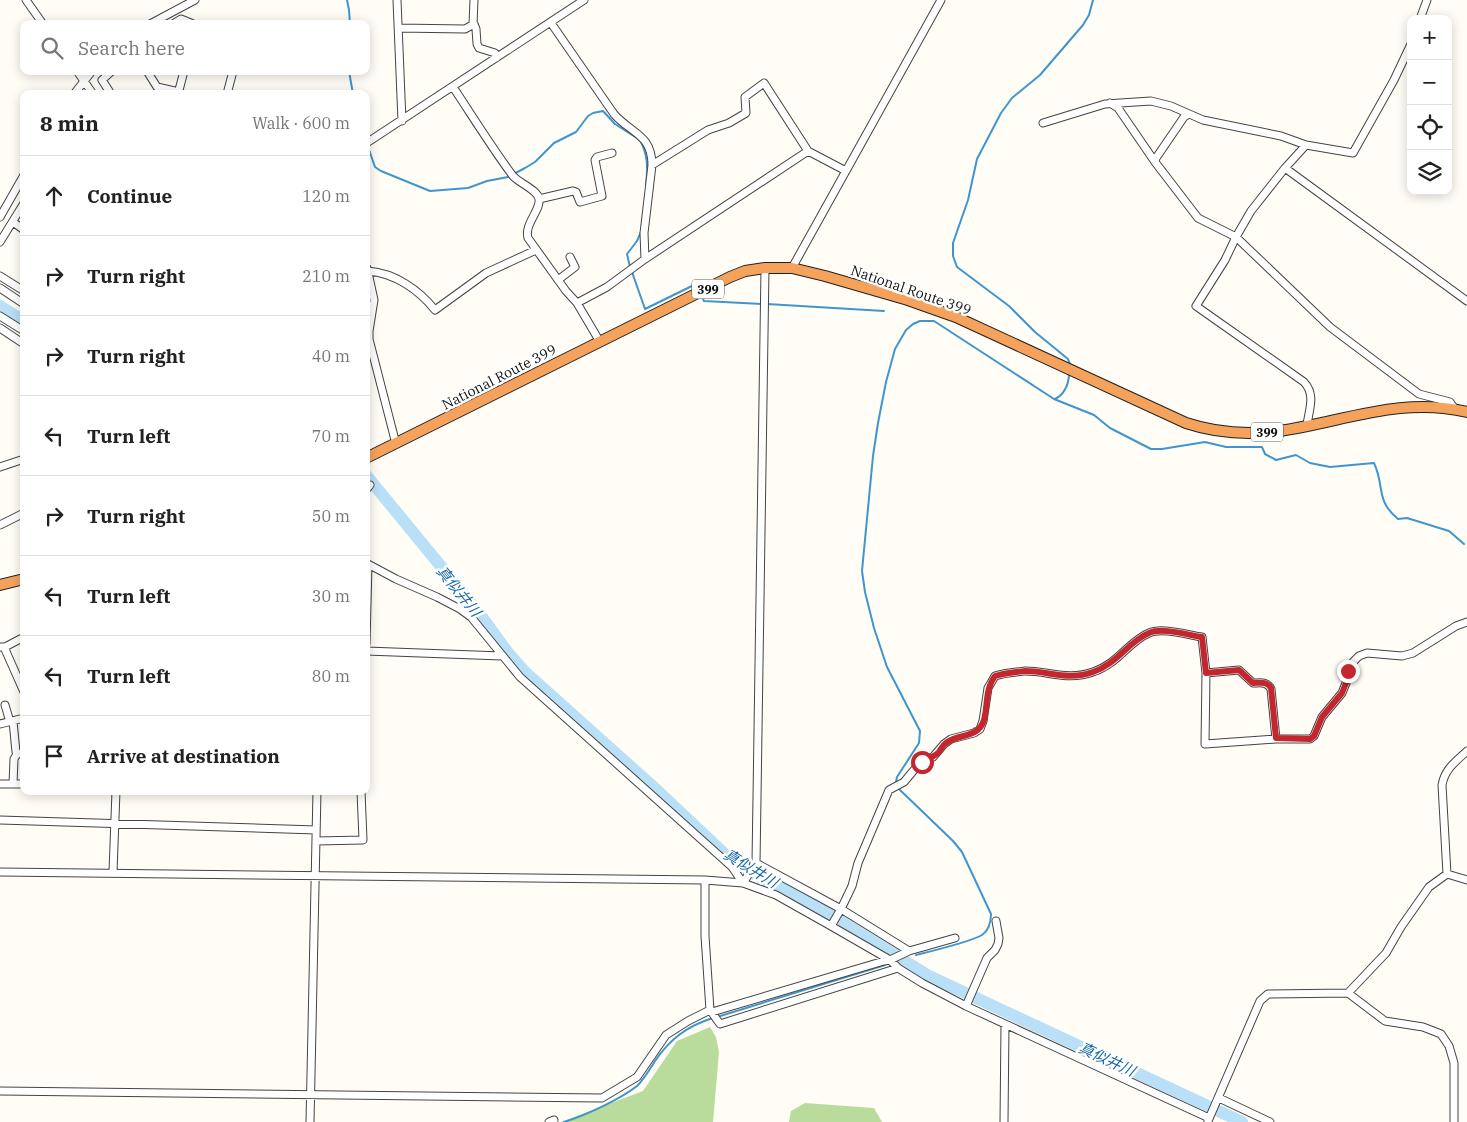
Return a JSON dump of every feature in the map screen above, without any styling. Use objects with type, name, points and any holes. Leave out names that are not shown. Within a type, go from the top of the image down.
[{"type":"highway","name":"National Route 399","points":[[370,456],[730,277],[765,268],[792,268],[826,276],[899,298],[956,318],[1186,423],[1207,430],[1254,433],[1280,431],[1404,407],[1454,409],[1467,412]]},
{"type":"highway","points":[[0,585],[20,580]]},
{"type":"street","points":[[26,0],[40,20]]},
{"type":"street","points":[[158,20],[195,0]]},
{"type":"street","points":[[397,0],[402,121]]},
{"type":"street","points":[[474,0],[473,24],[476,29],[476,44],[480,48],[495,53],[496,58]]},
{"type":"street","points":[[370,141],[584,0]]},
{"type":"street","points":[[792,268],[941,0]]},
{"type":"street","points":[[1421,15],[1427,0]]},
{"type":"street","points":[[550,23],[614,114],[622,123],[636,131],[644,139],[650,153],[652,165],[644,232],[645,258]]},
{"type":"street","points":[[398,28],[465,29],[473,24]]},
{"type":"street","points":[[1042,123],[1110,103],[1151,101],[1166,104],[1204,120],[1281,136],[1306,146],[1353,153],[1394,80],[1407,52]]},
{"type":"street","points":[[80,75],[90,90]]},
{"type":"street","points":[[76,90],[88,75]]},
{"type":"street","points":[[108,75],[102,80],[108,90]]},
{"type":"street","points":[[150,75],[157,87],[168,90]]},
{"type":"street","points":[[180,90],[183,75]]},
{"type":"street","points":[[228,90],[232,75]]},
{"type":"street","points":[[652,165],[708,130],[729,124],[746,113],[745,97],[764,83],[808,151],[846,171]]},
{"type":"street","points":[[453,87],[513,176],[535,192],[539,199],[527,233],[528,238],[577,303],[600,342]]},
{"type":"street","points":[[1110,103],[1118,108],[1155,162],[1198,218],[1236,237],[1330,328],[1419,394],[1450,402],[1454,409]]},
{"type":"street","points":[[1155,162],[1184,117],[1189,114]]},
{"type":"street","points":[[1306,146],[1285,168],[1251,211],[1225,260],[1196,306],[1304,382],[1310,389],[1311,394],[1307,425]]},
{"type":"street","points":[[577,303],[607,287],[645,258],[808,151]]},
{"type":"street","points":[[539,199],[573,191],[576,192],[580,202],[602,196],[595,160],[612,153]]},
{"type":"street","points":[[1285,168],[1467,301]]},
{"type":"street","points":[[0,217],[20,182]]},
{"type":"street","points":[[0,242],[20,210]]},
{"type":"street","points":[[13,222],[20,227]]},
{"type":"street","points":[[370,270],[410,286],[418,291],[435,310],[486,274],[536,250]]},
{"type":"street","points":[[558,280],[576,267],[570,257]]},
{"type":"street","points":[[745,882],[756,864],[765,268]]},
{"type":"street","points":[[0,276],[20,288]]},
{"type":"street","points":[[370,282],[374,300],[370,319]]},
{"type":"street","points":[[0,288],[20,301]]},
{"type":"street","points":[[0,316],[20,328]]},
{"type":"street","points":[[0,328],[20,341]]},
{"type":"street","points":[[370,342],[396,444]]},
{"type":"street","points":[[0,467],[20,460]]},
{"type":"street","points":[[0,525],[20,515]]},
{"type":"street","points":[[370,565],[471,616],[520,677],[732,867],[745,882]]},
{"type":"street","points":[[832,925],[852,886],[858,862],[889,790],[900,785],[918,764],[933,757],[951,739],[974,733],[980,729],[984,721],[988,688],[995,676],[1026,671],[1062,676],[1092,673],[1109,665],[1149,632],[1160,631],[1202,637],[1206,673],[1205,744],[1276,738],[1306,740],[1314,736],[1322,717],[1342,693],[1348,671],[1359,656],[1367,653],[1402,656],[1413,653],[1456,626],[1467,622]]},
{"type":"street","points":[[20,639],[2,647],[20,684]]},
{"type":"street","points":[[370,651],[502,656]]},
{"type":"street","points":[[1206,673],[1239,670],[1253,683],[1269,685],[1271,688],[1276,738]]},
{"type":"street","points":[[5,705],[11,721],[16,752],[20,754]]},
{"type":"street","points":[[0,724],[20,719]]},
{"type":"street","points":[[1447,874],[1442,786],[1448,768],[1467,751]]},
{"type":"street","points":[[13,784],[14,758],[20,755]]},
{"type":"street","points":[[0,784],[20,784]]},
{"type":"street","points":[[113,872],[116,795]]},
{"type":"street","points":[[310,1122],[317,795]]},
{"type":"street","points":[[316,841],[363,840],[361,795]]},
{"type":"street","points":[[0,820],[316,830]]},
{"type":"street","points":[[756,864],[841,910],[908,952]]},
{"type":"street","points":[[0,872],[113,872],[745,882],[776,895],[832,925],[891,960],[898,968],[966,1005],[1209,1118],[1260,1000],[1268,994],[1348,993],[1385,1020],[1423,1027],[1440,1034],[1449,1046],[1454,1063],[1454,1122]]},
{"type":"street","points":[[1447,874],[1467,880]]},
{"type":"street","points":[[1348,993],[1386,953],[1400,927],[1429,887],[1447,874]]},
{"type":"street","points":[[705,880],[705,936],[712,1012],[720,1024],[898,968]]},
{"type":"street","points":[[966,1005],[986,958],[995,950],[998,944],[999,938],[996,921]]},
{"type":"street","points":[[0,1091],[602,1098],[637,1077],[666,1035],[688,1021],[712,1012],[891,960],[908,952],[956,938]]},
{"type":"street","points":[[1004,1122],[1005,1024]]},
{"type":"street","points":[[1218,1099],[1270,1122]]},
{"type":"green space","points":[[710,1027],[716,1037],[719,1052],[713,1122],[561,1122],[643,1091],[677,1041]]},
{"type":"green space","points":[[805,1103],[874,1108],[882,1122],[789,1122],[791,1111]]},
{"type":"waterway","points":[[347,0],[350,20]]},
{"type":"waterway","points":[[1070,364],[1068,359],[1035,332],[1009,306],[957,267],[953,256],[953,243],[968,200],[977,159],[1001,113],[1012,98],[1040,75],[1083,25],[1089,15],[1093,0]]},
{"type":"waterway","points":[[350,75],[352,90]]},
{"type":"waterway","points":[[370,153],[375,167],[381,171],[430,191],[468,188],[487,181],[508,177],[525,168],[535,162],[554,143],[576,132],[588,116],[603,111],[615,124],[640,140],[647,162],[646,185]]},
{"type":"waterway","points":[[630,267],[627,254],[641,232]]},
{"type":"waterway","points":[[632,272],[645,309],[696,284],[697,286]]},
{"type":"waterway","points":[[702,297],[704,301],[762,304]]},
{"type":"waterway","points":[[767,304],[884,311]]},
{"type":"waterway","name":"真似井川","points":[[0,306],[20,318]]},
{"type":"waterway","points":[[916,955],[982,935],[989,926],[991,914],[962,852],[899,789],[896,782],[897,777],[919,743],[920,731],[887,667],[874,628],[862,571],[873,456],[886,382],[895,349],[906,330],[913,324],[920,321],[934,321],[1054,399],[1094,415],[1110,428],[1151,449],[1205,442],[1226,447],[1262,447],[1265,454],[1276,460],[1296,455],[1310,463],[1330,467],[1374,463],[1383,499],[1398,519],[1407,518],[1449,531],[1464,544]]},
{"type":"waterway","points":[[1055,399],[1065,389],[1069,374]]},
{"type":"waterway","name":"真似井川","points":[[370,480],[525,672],[659,792],[729,858],[821,909],[929,976],[1242,1122]]},
{"type":"waterway","points":[[717,1017],[885,965]]},
{"type":"waterway","points":[[564,1122],[602,1107],[630,1091],[640,1083],[661,1053],[673,1040],[687,1029],[713,1018]]},
{"type":"route","points":[[922,762],[933,757],[951,739],[974,733],[980,729],[984,721],[988,688],[995,676],[1004,673],[1026,671],[1062,676],[1092,673],[1109,665],[1149,632],[1160,631],[1202,637],[1206,673],[1239,670],[1253,683],[1269,685],[1271,688],[1276,738],[1306,740],[1314,736],[1322,717],[1342,693],[1348,671]]}]
